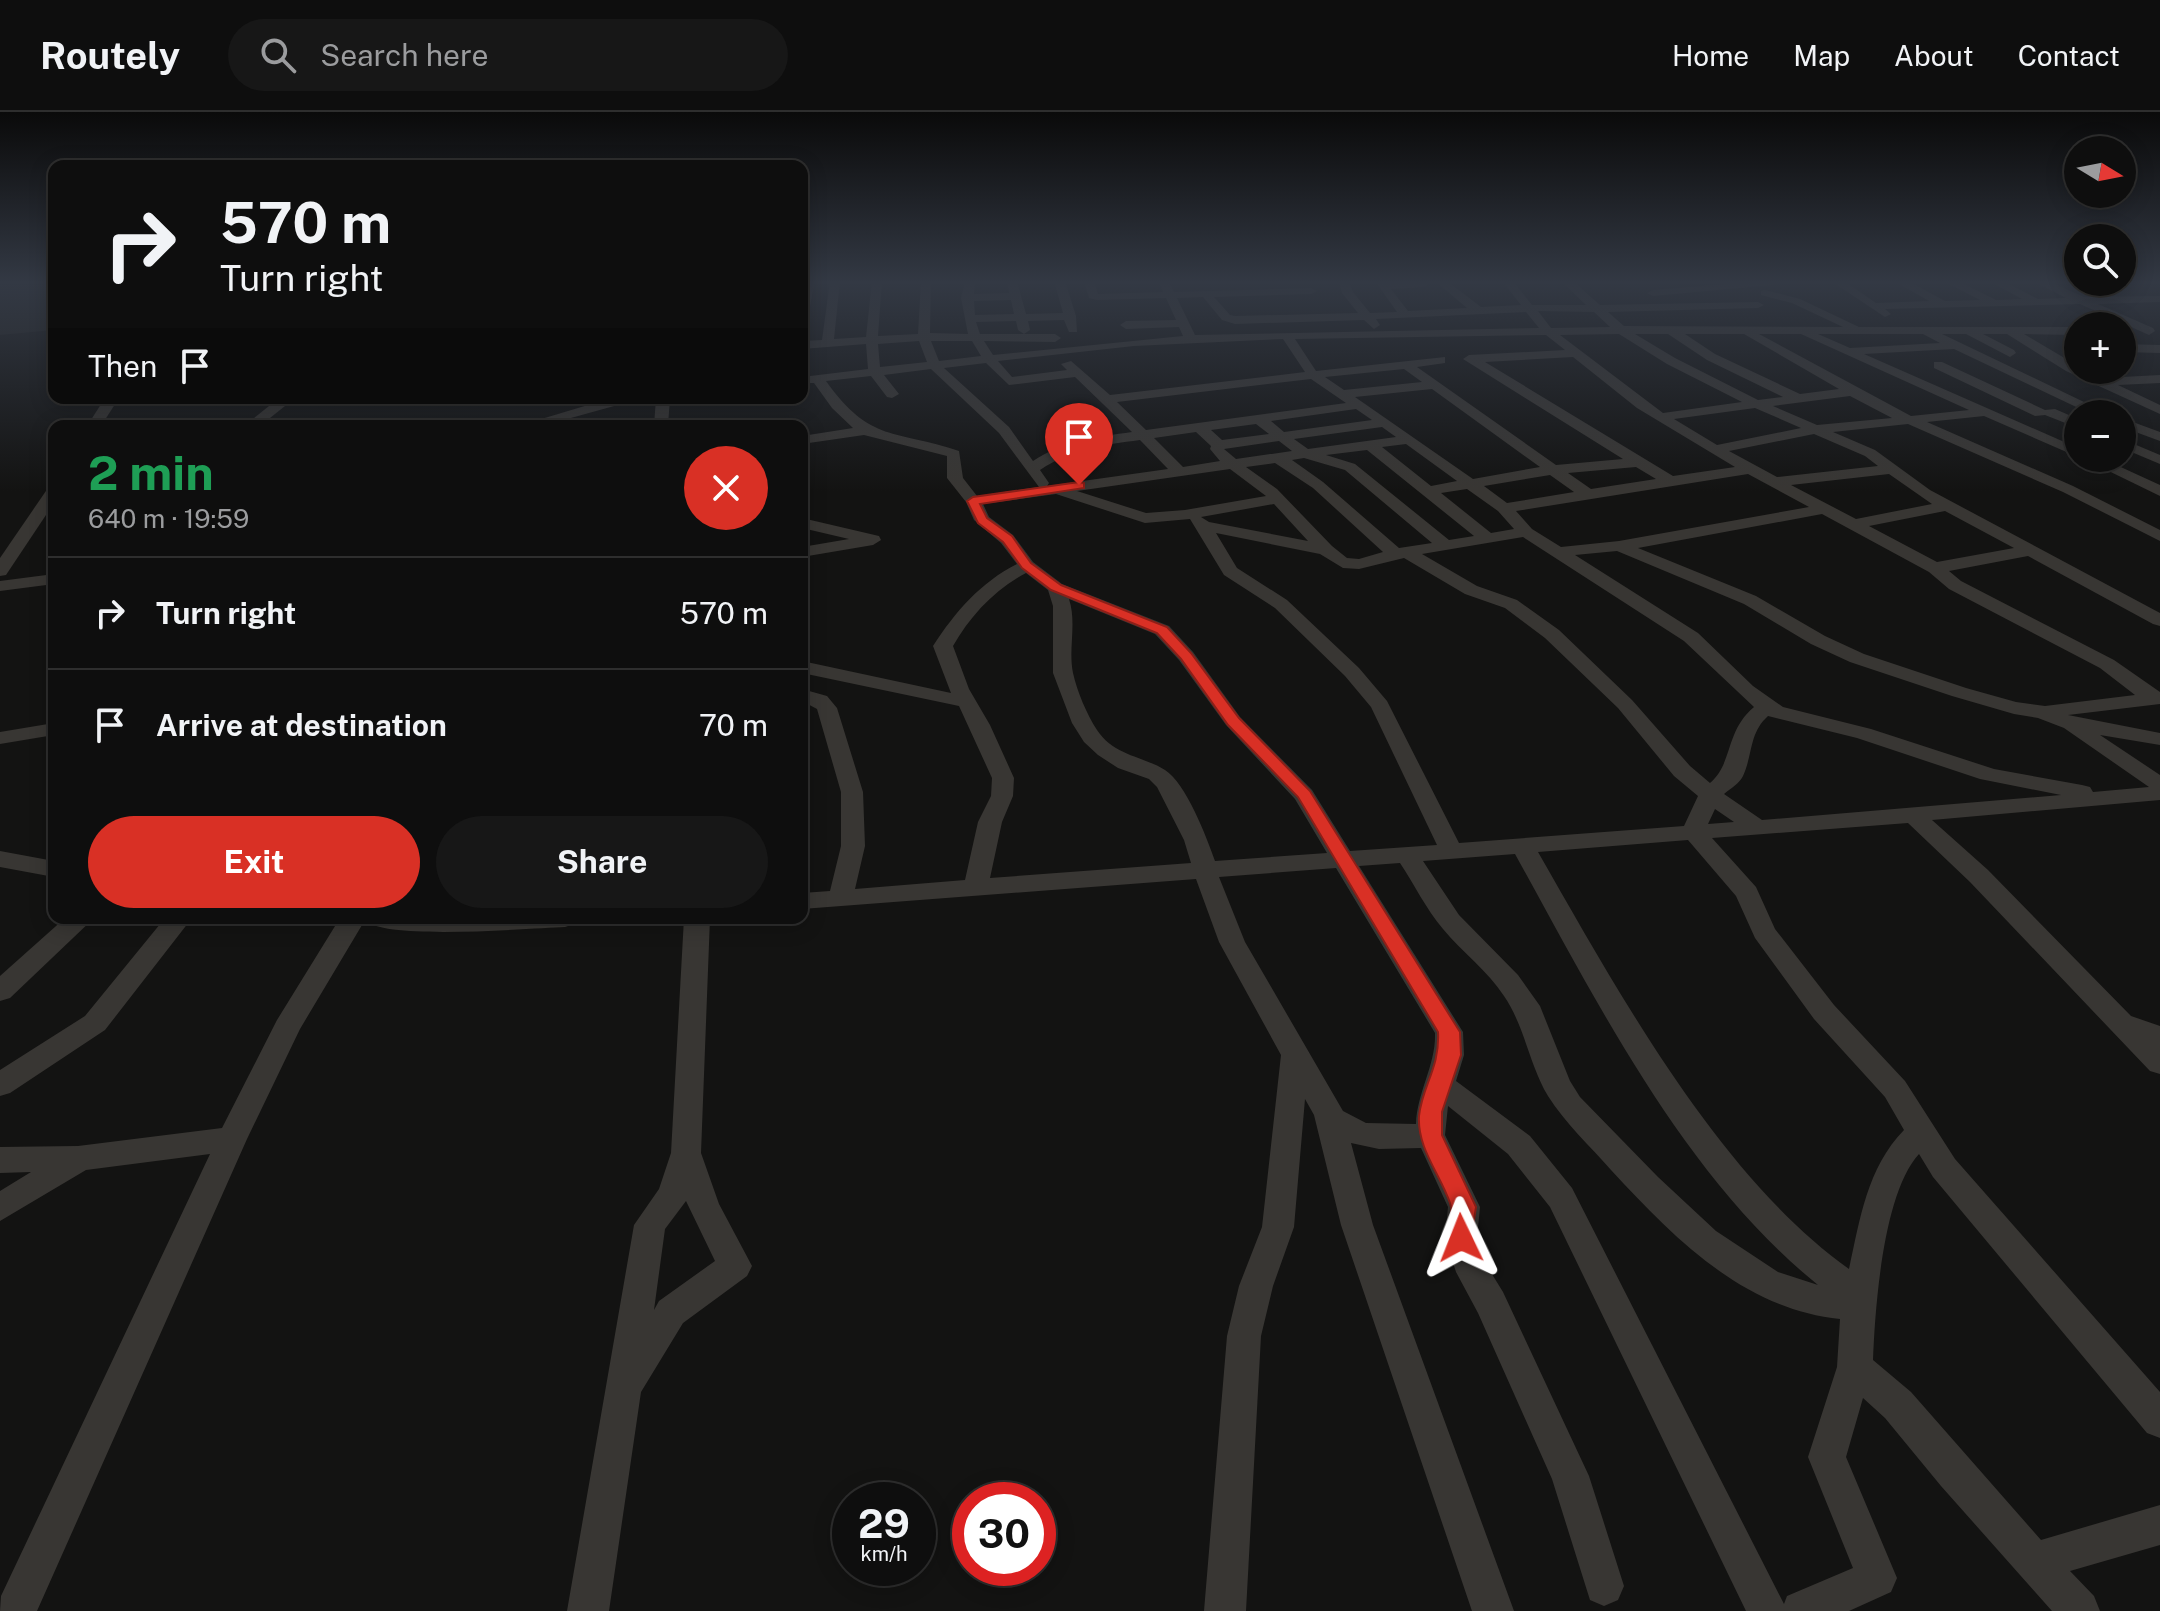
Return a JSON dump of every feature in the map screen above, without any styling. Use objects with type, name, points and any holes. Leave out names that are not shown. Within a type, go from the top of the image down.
[{"type":"street","points":[[835,351],[841,376]]},
{"type":"street","points":[[855,351],[871,354],[881,351]]},
{"type":"street","points":[[871,351],[875,372],[892,394]]},
{"type":"street","points":[[930,351],[934,365],[1004,430],[1032,469],[1052,490],[1138,517],[1185,515],[1318,485]]},
{"type":"street","points":[[983,351],[1009,381]]},
{"type":"street","points":[[810,379],[1056,351]]},
{"type":"street","points":[[1297,351],[1313,375],[1410,439],[1504,508],[1526,532],[1691,637],[1711,653],[1727,676],[1766,707],[1807,722],[1859,732],[1975,772],[2113,797]]},
{"type":"street","points":[[1391,351],[1405,366],[1587,494]]},
{"type":"street","points":[[1430,351],[1441,360]]},
{"type":"street","points":[[1574,351],[1661,417],[1714,450],[1935,568],[1955,585],[2107,664],[2156,698]]},
{"type":"street","points":[[1655,351],[1739,396],[1870,453],[1910,485],[2160,620]]},
{"type":"street","points":[[1702,351],[1796,397]]},
{"type":"street","points":[[1769,351],[1786,364]]},
{"type":"street","points":[[1846,351],[2064,449]]},
{"type":"street","points":[[1966,351],[2069,400]]},
{"type":"street","points":[[2006,351],[2010,353]]},
{"type":"street","points":[[1970,353],[2043,351],[2064,364]]},
{"type":"street","points":[[1052,352],[1107,399],[1178,470]]},
{"type":"street","points":[[1107,399],[1441,360],[1577,353]]},
{"type":"street","points":[[2136,353],[2160,364]]},
{"type":"street","points":[[1671,361],[1739,355]]},
{"type":"street","points":[[1725,364],[1758,358],[1817,370],[1907,419],[2068,489],[2160,536]]},
{"type":"street","points":[[1471,359],[1670,481]]},
{"type":"street","points":[[1885,368],[1987,362]]},
{"type":"street","points":[[1702,377],[1746,374],[1786,364]]},
{"type":"street","points":[[1924,366],[2064,419]]},
{"type":"street","points":[[2005,370],[2064,368]]},
{"type":"street","points":[[994,383],[1078,373]]},
{"type":"street","points":[[810,379],[862,431],[881,439],[954,454],[955,478],[973,501],[982,520],[1007,539],[1027,566],[1056,588],[1162,630],[1186,656],[1233,721],[1304,795],[1449,1032],[1450,1055],[1431,1112],[1430,1135],[1464,1207],[1461,1238],[1473,1272],[1491,1303],[1570,1476],[1604,1586]]},
{"type":"street","points":[[2138,380],[2160,379]]},
{"type":"street","points":[[2138,380],[2160,389]]},
{"type":"street","points":[[2044,389],[2105,384],[2155,407]]},
{"type":"street","points":[[1341,394],[1434,385]]},
{"type":"street","points":[[963,389],[978,386]]},
{"type":"street","points":[[1739,396],[1778,389]]},
{"type":"street","points":[[1945,394],[1989,389]]},
{"type":"street","points":[[1661,417],[1855,391]]},
{"type":"street","points":[[259,420],[280,404]]},
{"type":"street","points":[[575,420],[606,404]]},
{"type":"street","points":[[1032,469],[1055,453],[1071,447],[1358,405]]},
{"type":"street","points":[[1714,450],[1819,429],[1907,419],[2064,412]]},
{"type":"street","points":[[1260,420],[1305,454],[1350,467],[1445,545]]},
{"type":"street","points":[[1219,445],[1385,422]]},
{"type":"street","points":[[1199,427],[1219,445]]},
{"type":"street","points":[[1340,428],[1400,468],[1487,538]]},
{"type":"street","points":[[2136,428],[2160,437]]},
{"type":"street","points":[[2142,430],[2160,428]]},
{"type":"street","points":[[808,439],[862,431]]},
{"type":"street","points":[[1311,433],[1332,450]]},
{"type":"street","points":[[973,501],[1410,439]]},
{"type":"street","points":[[1219,445],[1217,449],[1221,455],[1274,496],[1337,560],[1349,564],[1526,532]]},
{"type":"street","points":[[2136,449],[2160,460]]},
{"type":"street","points":[[2136,453],[2145,453]]},
{"type":"street","points":[[1277,457],[1318,485],[1400,553],[1471,590],[1511,604],[1552,634],[1625,704],[1682,771],[1710,795],[1756,826]]},
{"type":"street","points":[[2006,462],[2064,457]]},
{"type":"street","points":[[1335,500],[1472,485],[1552,470],[1637,462]]},
{"type":"street","points":[[1400,468],[1441,463]]},
{"type":"street","points":[[1248,474],[1293,467]]},
{"type":"street","points":[[1504,508],[1748,469]]},
{"type":"street","points":[[1773,482],[1892,469]]},
{"type":"street","points":[[2120,472],[2160,491]]},
{"type":"street","points":[[2068,489],[2160,473]]},
{"type":"street","points":[[0,571],[48,500]]},
{"type":"street","points":[[1852,525],[1949,505]]},
{"type":"street","points":[[1558,552],[1619,546],[1823,509]]},
{"type":"street","points":[[1185,515],[1204,526],[1253,533],[1326,550]]},
{"type":"street","points":[[808,524],[873,540],[808,551]]},
{"type":"street","points":[[1204,526],[1230,571],[1281,604],[1352,672],[1380,705],[1451,850]]},
{"type":"street","points":[[1619,546],[1722,586],[1818,640],[1857,658],[2014,708],[2043,712],[2156,698]]},
{"type":"street","points":[[1935,568],[2030,550]]},
{"type":"street","points":[[976,887],[990,822],[1002,796],[1003,778],[943,646],[954,628],[997,581],[1027,566]]},
{"type":"street","points":[[0,586],[48,580]]},
{"type":"street","points":[[1056,588],[1062,606],[1063,673],[1082,723],[1091,738],[1106,750],[1126,763],[1157,774],[1167,784],[1196,840],[1232,942],[1329,1115],[1339,1125],[1367,1136],[1430,1135]]},
{"type":"street","points":[[808,668],[967,702]]},
{"type":"street","points":[[808,697],[820,700],[827,708],[852,792],[853,846],[841,898]]},
{"type":"street","points":[[1693,831],[1710,795],[1732,776],[1740,741],[1751,720],[1766,707]]},
{"type":"street","points":[[2043,712],[2069,723],[2160,785]]},
{"type":"street","points":[[2069,723],[2160,739]]},
{"type":"street","points":[[0,738],[48,730]]},
{"type":"street","points":[[808,901],[2160,793]]},
{"type":"street","points":[[1913,815],[1979,876],[2160,1063]]},
{"type":"street","points":[[1693,831],[1747,893],[1764,932],[1824,1012],[1895,1089],[1944,1168],[2160,1420]]},
{"type":"street","points":[[1522,845],[1617,1015],[1705,1141],[1759,1210],[1791,1244],[1859,1300]]},
{"type":"street","points":[[1406,854],[1450,921],[1509,982],[1530,1013],[1557,1085],[1570,1105],[1688,1226],[1745,1273],[1799,1297],[1859,1300]]},
{"type":"street","points":[[0,859],[48,868]]},
{"type":"street","points":[[0,991],[74,924]]},
{"type":"street","points":[[0,1085],[95,1023],[174,924]]},
{"type":"street","points":[[16,1611],[232,1139],[287,1027],[349,924]]},
{"type":"street","points":[[588,1611],[650,1225],[673,1195],[686,1153],[697,924]]},
{"type":"street","points":[[2119,1022],[2160,1037]]},
{"type":"street","points":[[1225,1611],[1244,1336],[1256,1286],[1278,1227],[1295,1056]]},
{"type":"street","points":[[1440,1086],[1483,1115],[1519,1145],[1546,1176],[1612,1297],[1637,1355],[1655,1384],[1767,1611]]},
{"type":"street","points":[[1329,1115],[1357,1225],[1493,1611]]},
{"type":"street","points":[[1802,1611],[1877,1578],[1827,1457],[1855,1367],[1859,1300],[1881,1193],[1903,1151],[1923,1130]]},
{"type":"street","points":[[0,1160],[80,1158],[232,1139]]},
{"type":"street","points":[[625,1388],[671,1312],[735,1266],[704,1207],[686,1153]]},
{"type":"street","points":[[0,1207],[80,1158]]},
{"type":"street","points":[[1855,1367],[1898,1405],[1954,1473],[2037,1561],[2079,1611]]},
{"type":"street","points":[[2037,1561],[2160,1525]]},
{"type":"route","points":[[1079,485],[973,501],[982,520],[1007,539],[1027,566],[1056,588],[1134,616],[1162,630],[1208,684],[1233,721],[1304,795],[1449,1032],[1450,1055],[1431,1112],[1430,1135],[1464,1207],[1461,1238]]}]
